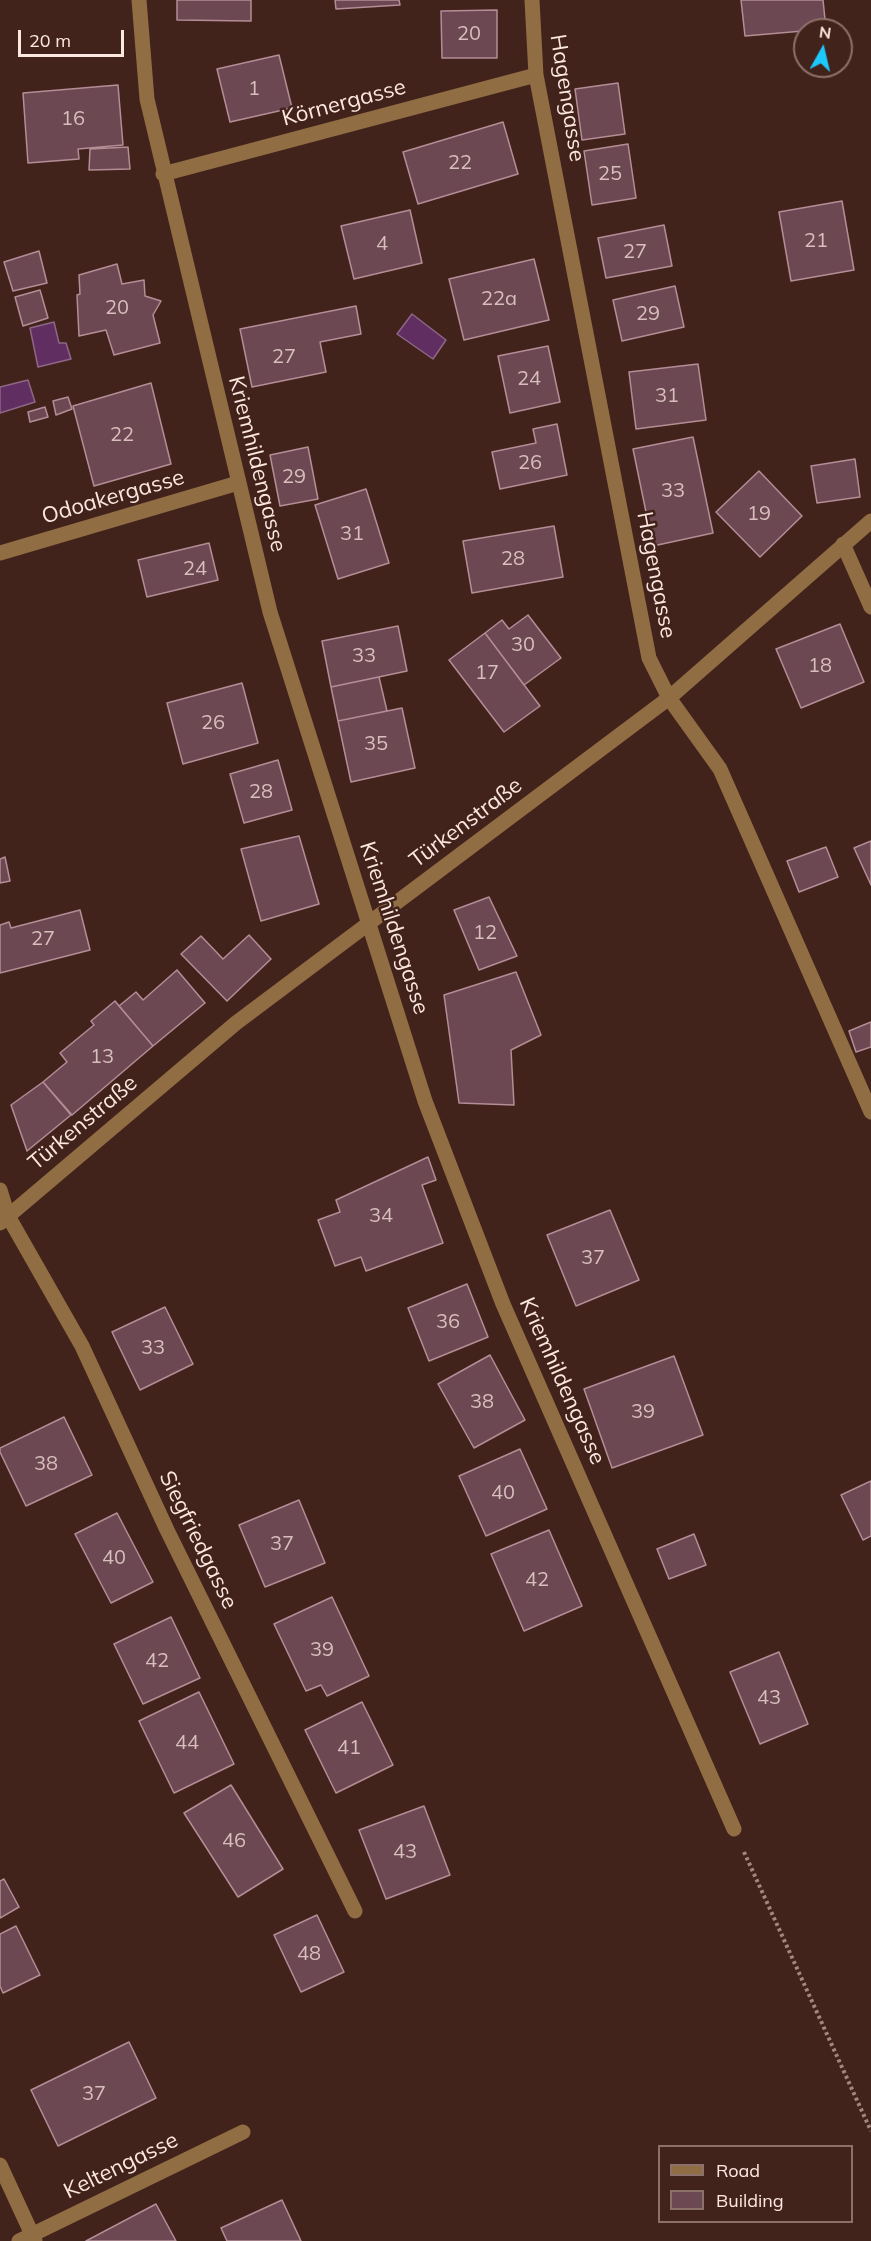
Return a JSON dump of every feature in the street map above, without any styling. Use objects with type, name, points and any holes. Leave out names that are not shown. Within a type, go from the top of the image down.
[{"type":"street","name":"Kriemhildengasse","points":[[139,0],[147,99],[270,612],[425,1101],[503,1304],[734,1829]]},
{"type":"street","name":"Hagengasse","points":[[532,0],[536,75],[649,658],[669,698],[720,770],[871,1113]]},
{"type":"street","name":"Körnergasse","points":[[164,174],[536,75]]},
{"type":"street","name":"Odoakergasse","points":[[0,553],[238,483]]},
{"type":"street","name":"Türkenstraße","points":[[4,1220],[236,1023],[669,698],[871,521]]},
{"type":"street","points":[[843,544],[871,607]]},
{"type":"street","name":"Siegfriedgasse","points":[[0,1190],[4,1220],[82,1346],[167,1530],[355,1911]]},
{"type":"street","name":"Keltengasse","points":[[29,2239],[243,2132]]},
{"type":"street","points":[[0,2165],[29,2239]]},
{"type":"path","points":[[734,1829],[871,2131]]},
{"type":"shaded area","points":[[412,314],[446,340],[433,359],[397,334]]},
{"type":"shaded area","points":[[54,322],[59,343],[66,343],[71,359],[38,367],[30,328]]},
{"type":"shaded area","points":[[28,380],[35,402],[0,413],[0,387]]},
{"type":"building","points":[[177,0],[251,0],[251,21],[177,20]]},
{"type":"building","points":[[335,0],[399,0],[400,5],[336,9]]},
{"type":"building","points":[[741,0],[823,0],[825,18],[793,18],[793,32],[745,36]]},
{"type":"building","points":[[497,10],[497,58],[442,58],[441,11]]},
{"type":"building","points":[[279,55],[292,108],[230,122],[217,69]]},
{"type":"building","points":[[618,83],[625,134],[582,140],[575,89]]},
{"type":"building","points":[[118,85],[123,145],[78,149],[79,159],[28,163],[23,93]]},
{"type":"building","points":[[503,122],[518,174],[418,204],[403,152]]},
{"type":"building","points":[[628,144],[636,198],[592,205],[584,151]]},
{"type":"building","points":[[128,147],[130,169],[89,170],[90,149]]},
{"type":"building","points":[[842,201],[854,270],[791,281],[779,212]]},
{"type":"building","points":[[410,210],[422,263],[354,279],[341,226]]},
{"type":"building","points":[[664,225],[672,266],[606,278],[598,238]]},
{"type":"building","points":[[39,251],[47,283],[13,291],[4,262]]},
{"type":"building","points":[[534,259],[549,320],[464,340],[449,279]]},
{"type":"building","points":[[117,264],[122,284],[144,280],[145,296],[161,301],[153,315],[160,343],[114,355],[106,330],[79,336],[77,295],[80,294],[79,275]]},
{"type":"building","points":[[675,286],[684,327],[622,341],[613,300]]},
{"type":"building","points":[[40,290],[48,318],[23,326],[15,297]]},
{"type":"building","points":[[356,306],[361,334],[320,342],[326,372],[252,387],[240,329]]},
{"type":"building","points":[[548,346],[560,402],[510,413],[498,356]]},
{"type":"building","points":[[698,364],[706,420],[636,429],[629,372]]},
{"type":"building","points":[[151,383],[171,464],[94,486],[73,406]]},
{"type":"building","points":[[68,397],[72,409],[56,415],[53,401]]},
{"type":"building","points":[[45,407],[48,417],[30,422],[28,412]]},
{"type":"building","points":[[557,424],[567,475],[500,489],[492,452],[536,443],[533,429]]},
{"type":"building","points":[[693,437],[713,533],[653,546],[633,449]]},
{"type":"building","points":[[308,447],[318,499],[280,506],[270,455]]},
{"type":"building","points":[[855,459],[860,497],[817,503],[811,466]]},
{"type":"building","points":[[759,471],[802,516],[760,557],[716,512]]},
{"type":"building","points":[[366,489],[389,563],[338,579],[315,505]]},
{"type":"building","points":[[554,526],[563,577],[472,593],[463,541]]},
{"type":"building","points":[[209,543],[218,580],[147,597],[138,560]]},
{"type":"building","points":[[528,615],[561,658],[524,685],[485,633],[502,620],[509,629]]},
{"type":"building","points":[[840,624],[864,682],[801,708],[776,649]]},
{"type":"building","points":[[398,626],[407,671],[331,687],[322,641]]},
{"type":"building","points":[[485,633],[540,706],[504,732],[449,660]]},
{"type":"building","points":[[379,677],[387,711],[338,721],[331,687]]},
{"type":"building","points":[[242,683],[258,743],[183,764],[167,703]]},
{"type":"building","points":[[402,708],[415,768],[351,782],[338,721]]},
{"type":"building","points":[[278,760],[292,810],[244,823],[230,774]]},
{"type":"building","points":[[299,836],[319,904],[261,921],[241,849]]},
{"type":"building","points":[[871,841],[871,885],[854,848]]},
{"type":"building","points":[[826,847],[838,877],[799,892],[787,861]]},
{"type":"building","points":[[5,857],[10,881],[0,883],[0,859]]},
{"type":"building","points":[[489,897],[517,956],[479,970],[454,910]]},
{"type":"building","points":[[80,910],[90,950],[0,973],[0,925],[9,922],[11,928]]},
{"type":"building","points":[[249,935],[271,959],[227,1001],[181,954],[201,936],[223,959]]},
{"type":"building","points":[[177,970],[205,1003],[153,1046],[119,1006],[136,992],[143,1000]]},
{"type":"building","points":[[516,972],[541,1035],[511,1050],[514,1105],[459,1103],[444,995]]},
{"type":"building","points":[[115,1001],[153,1046],[72,1115],[43,1082],[67,1062],[60,1053],[94,1025],[91,1021]]},
{"type":"building","points":[[871,1022],[871,1047],[856,1052],[849,1031]]},
{"type":"building","points":[[43,1082],[71,1115],[27,1151],[11,1105]]},
{"type":"building","points":[[428,1157],[436,1180],[422,1185],[443,1243],[366,1271],[361,1257],[335,1266],[318,1220],[340,1212],[336,1200]]},
{"type":"building","points":[[610,1210],[639,1280],[576,1306],[547,1235]]},
{"type":"building","points":[[467,1284],[488,1337],[429,1361],[408,1308]]},
{"type":"building","points":[[165,1307],[193,1364],[140,1390],[112,1332]]},
{"type":"building","points":[[490,1355],[525,1420],[474,1448],[438,1384]]},
{"type":"building","points":[[674,1356],[703,1435],[612,1468],[584,1389]]},
{"type":"building","points":[[64,1417],[92,1475],[26,1506],[0,1448]]},
{"type":"building","points":[[520,1449],[547,1509],[486,1536],[459,1476]]},
{"type":"building","points":[[871,1481],[871,1536],[863,1540],[841,1495]]},
{"type":"building","points":[[299,1500],[325,1563],[265,1587],[239,1525]]},
{"type":"building","points":[[117,1513],[153,1582],[111,1603],[75,1534]]},
{"type":"building","points":[[549,1530],[582,1606],[524,1631],[491,1554]]},
{"type":"building","points":[[694,1534],[706,1565],[669,1579],[657,1549]]},
{"type":"building","points":[[332,1597],[369,1676],[327,1696],[321,1685],[306,1691],[274,1624]]},
{"type":"building","points":[[171,1617],[200,1678],[143,1704],[114,1644]]},
{"type":"building","points":[[779,1652],[808,1724],[760,1744],[730,1672]]},
{"type":"building","points":[[199,1692],[234,1764],[174,1793],[139,1721]]},
{"type":"building","points":[[362,1702],[393,1765],[336,1793],[305,1730]]},
{"type":"building","points":[[231,1785],[283,1869],[238,1897],[184,1813]]},
{"type":"building","points":[[424,1806],[450,1875],[386,1899],[359,1830]]},
{"type":"building","points":[[4,1879],[19,1907],[0,1918],[0,1881]]},
{"type":"building","points":[[317,1915],[344,1972],[301,1992],[274,1935]]},
{"type":"building","points":[[16,1926],[40,1975],[3,1993],[0,1986],[0,1934]]},
{"type":"building","points":[[129,2042],[156,2098],[58,2146],[31,2090]]},
{"type":"building","points":[[282,2200],[301,2241],[227,2241],[221,2228]]},
{"type":"building","points":[[156,2204],[176,2241],[86,2241]]}]
